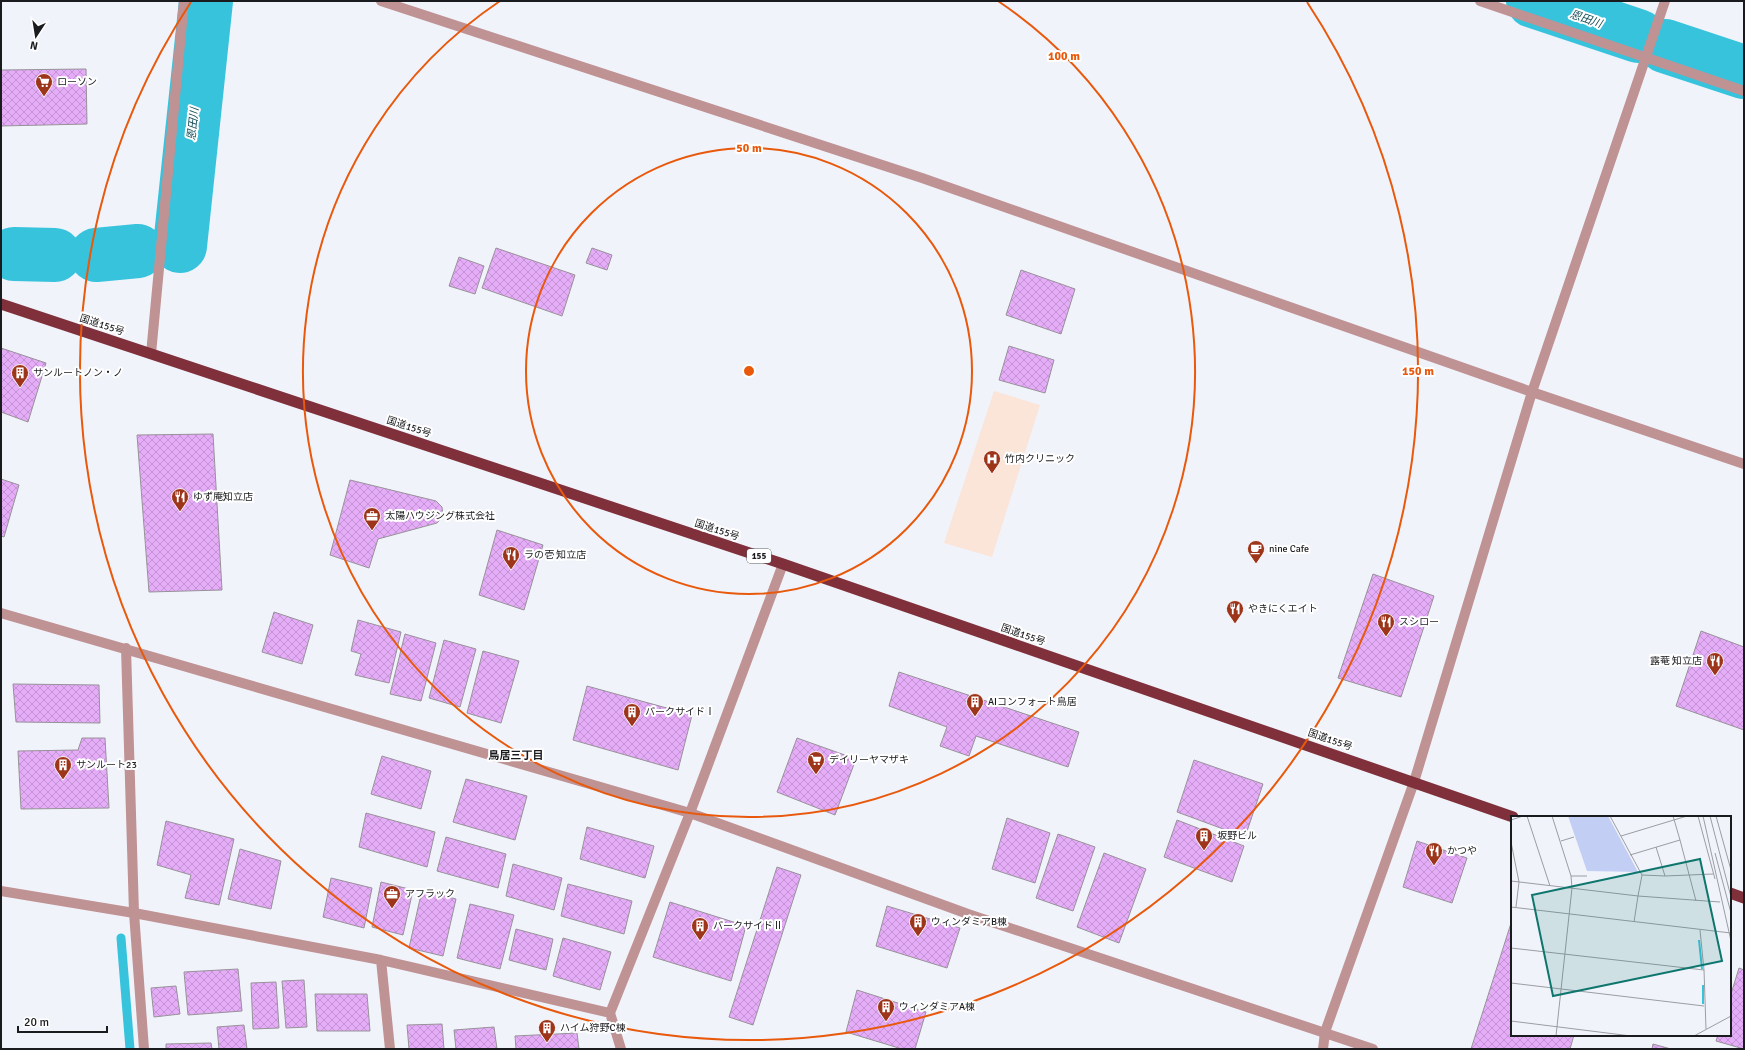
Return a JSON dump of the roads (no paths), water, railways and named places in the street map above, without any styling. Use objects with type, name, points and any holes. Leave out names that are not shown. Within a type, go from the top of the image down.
[{"type":"highway","name":"国道155号","points":[[1,304],[783,564],[1511,816]]},
{"type":"highway","points":[[1731,893],[1744,898]]},
{"type":"street","points":[[151,354],[184,1]]},
{"type":"street","points":[[381,1],[922,178],[1532,392],[1744,464]]},
{"type":"street","points":[[1480,1],[1744,91]]},
{"type":"street","points":[[1323,1049],[1325,1032],[1414,782],[1532,392],[1665,1]]},
{"type":"street","points":[[621,1049],[610,1013],[690,813],[783,564]]},
{"type":"street","points":[[1,613],[126,648],[690,813],[968,914],[1373,1049]]},
{"type":"street","points":[[126,648],[134,913],[144,1049]]},
{"type":"street","points":[[1,891],[134,913],[381,960],[610,1013]]},
{"type":"street","points":[[381,960],[390,1049]]},
{"type":"waterway","name":"恩田川","points":[[180,246],[206,1]]},
{"type":"waterway","name":"恩田川","points":[[1533,1],[1638,36]]},
{"type":"waterway","name":"恩田川","points":[[1665,46],[1744,72]]},
{"type":"waterway","name":"恩田川","points":[[96,255],[138,251]]},
{"type":"waterway","name":"恩田川","points":[[14,254],[55,255]]},
{"type":"waterway","points":[[121,938],[130,1049]]},
{"type":"place","name":"ローソン","points":[[44,97]]},
{"type":"place","name":"サンルートノン・ノ","points":[[20,388]]},
{"type":"place","name":"竹内クリニック","points":[[992,474]]},
{"type":"place","name":"ゆず庵知立店","points":[[180,512]]},
{"type":"place","name":"太陽ハウジング株式会社","points":[[372,531]]},
{"type":"place","name":"nine Cafe","points":[[1256,564]]},
{"type":"place","name":"ラの壱 知立店","points":[[511,570]]},
{"type":"place","name":"やきにくエイト","points":[[1235,624]]},
{"type":"place","name":"スシロー","points":[[1386,637]]},
{"type":"place","name":"露菴 知立店","points":[[1715,676]]},
{"type":"place","name":"AIコンフォート鳥居","points":[[975,717]]},
{"type":"place","name":"パークサイドⅠ","points":[[632,727]]},
{"type":"place","name":"デイリーヤマザキ","points":[[816,775]]},
{"type":"place","name":"サンルート23","points":[[63,780]]},
{"type":"place","name":"坂野ビル","points":[[1204,851]]},
{"type":"place","name":"かつや","points":[[1434,866]]},
{"type":"place","name":"アフラック","points":[[392,909]]},
{"type":"place","name":"ウィンダミアB棟","points":[[918,937]]},
{"type":"place","name":"パークサイドⅡ","points":[[700,941]]},
{"type":"place","name":"ウィンダミアA棟","points":[[886,1022]]},
{"type":"place","name":"ハイム狩野C棟","points":[[547,1043]]},
{"type":"district","name":"鳥居三丁目","points":[[516,755]]}]
